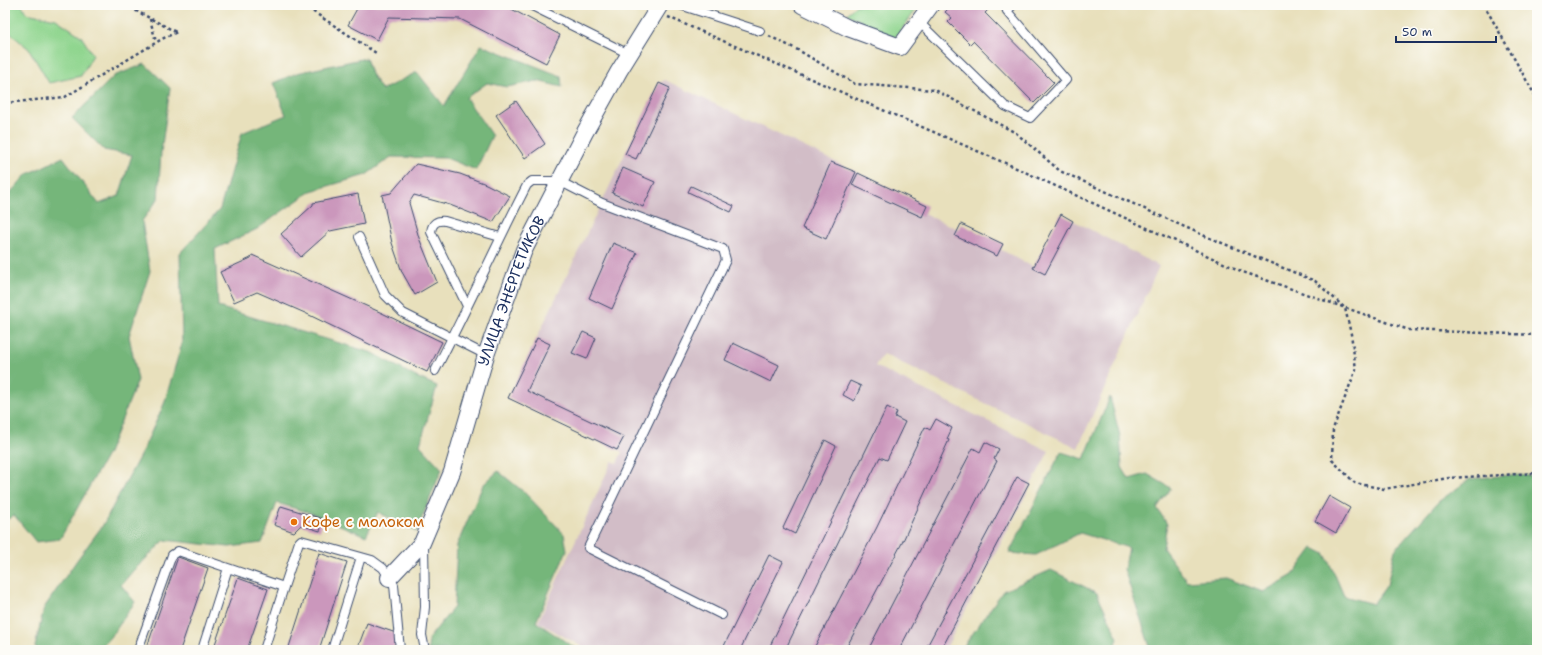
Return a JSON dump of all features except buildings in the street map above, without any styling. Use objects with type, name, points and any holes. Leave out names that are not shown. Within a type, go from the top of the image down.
[{"type":"street","points":[[802,5],[826,10],[848,28],[900,47],[931,5]]},
{"type":"street","name":"УЛИЦА ЭНЕРГЕТИКОВ","points":[[389,578],[424,540],[452,472],[486,355],[524,250],[588,125],[629,54],[653,7]]},
{"type":"lane","points":[[530,5],[629,54]]},
{"type":"lane","points":[[680,5],[760,31]]},
{"type":"lane","points":[[919,22],[1005,106],[1030,118],[1066,80],[1007,11],[1013,5]]},
{"type":"lane","points":[[435,371],[500,237],[529,182],[559,180],[602,203],[723,249],[726,260],[588,548],[722,615]]},
{"type":"lane","points":[[467,306],[431,232],[432,227],[440,220],[500,237]]},
{"type":"lane","points":[[359,236],[385,295],[403,313],[486,355]]},
{"type":"lane","points":[[424,540],[424,607],[422,635],[425,650]]},
{"type":"lane","points":[[264,650],[300,541],[372,560],[383,568],[394,585],[400,650]]},
{"type":"lane","points":[[138,650],[174,553],[178,552],[284,587]]},
{"type":"lane","points":[[332,650],[361,557]]},
{"type":"lane","points":[[202,650],[228,568]]},
{"type":"path","points":[[5,103],[65,97],[155,43],[177,32],[125,5]]},
{"type":"path","points":[[303,5],[376,54]]},
{"type":"path","points":[[1484,5],[1537,99]]},
{"type":"path","points":[[653,7],[1012,166],[1243,272],[1409,330],[1537,335]]},
{"type":"path","points":[[150,19],[155,43]]},
{"type":"path","points":[[760,31],[798,50],[855,84],[935,90],[1016,133],[1060,171],[1205,236],[1315,281],[1345,308],[1351,334],[1356,369],[1333,429],[1332,460],[1355,483],[1384,490],[1449,478],[1537,473]]},
{"type":"shaded area","points":[[665,80],[927,206],[924,214],[958,229],[961,224],[1003,244],[1000,249],[1033,267],[1061,214],[1159,266],[1078,448],[883,354],[875,366],[1049,451],[945,650],[588,650],[538,622],[612,461],[617,463],[622,452],[508,398],[659,83]]},
{"type":"green space","points":[[5,5],[22,5],[26,13],[56,19],[81,36],[93,55],[81,76],[49,83],[29,49],[5,29]]},
{"type":"green space","points":[[856,5],[920,5],[895,38],[847,14]]},
{"type":"green space","points":[[481,45],[561,76],[562,87],[537,81],[507,87],[487,83],[466,98],[492,136],[476,170],[446,158],[391,157],[366,175],[311,191],[257,229],[215,249],[218,307],[373,353],[414,376],[437,386],[420,445],[442,469],[416,532],[378,512],[366,536],[311,513],[277,503],[262,543],[229,547],[165,540],[132,572],[121,585],[135,602],[113,634],[98,650],[41,650],[35,647],[44,608],[103,525],[143,450],[164,404],[182,343],[180,253],[220,209],[242,133],[286,115],[273,83],[297,73],[366,58],[371,74],[382,90],[417,72],[444,106]]},
{"type":"green space","points":[[145,64],[170,88],[161,152],[158,199],[142,221],[150,271],[129,336],[138,380],[108,453],[60,539],[36,542],[14,515],[5,521],[5,199],[26,175],[63,157],[99,204],[119,196],[132,155],[104,150],[72,118],[114,76]]},
{"type":"green space","points":[[1110,397],[1120,436],[1122,467],[1129,479],[1147,474],[1171,488],[1157,508],[1167,524],[1163,548],[1187,581],[1226,578],[1263,592],[1293,575],[1313,548],[1325,554],[1344,596],[1373,604],[1387,585],[1395,550],[1438,502],[1470,479],[1510,475],[1537,476],[1537,650],[1151,650],[1124,569],[1129,548],[1080,533],[1036,555],[1009,553],[1061,452],[1084,459]]},
{"type":"green space","points":[[498,471],[525,493],[564,534],[567,550],[536,622],[578,650],[428,650],[429,638],[454,607],[457,545],[483,485]]},
{"type":"green space","points":[[1051,570],[1097,593],[1118,638],[1114,650],[961,650],[1003,591]]},
{"type":"place","name":"Кофе с молоком","points":[[294,522]]}]
